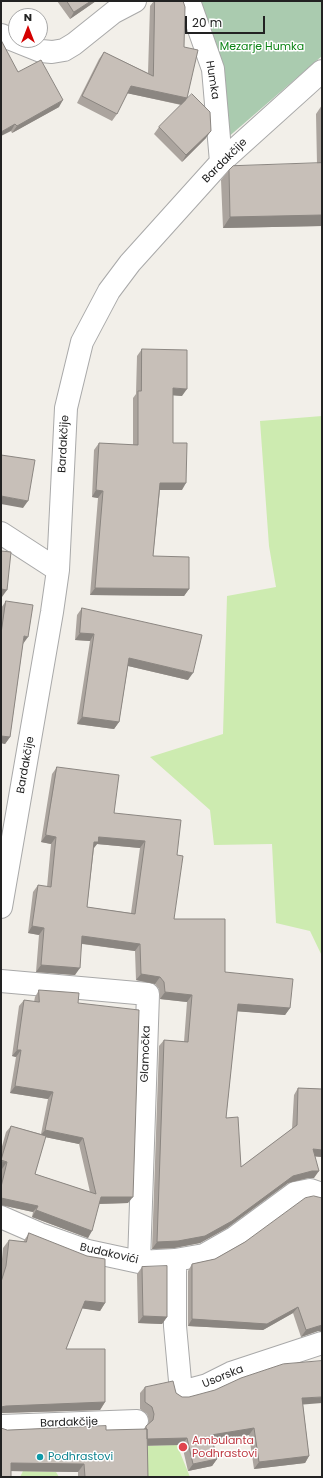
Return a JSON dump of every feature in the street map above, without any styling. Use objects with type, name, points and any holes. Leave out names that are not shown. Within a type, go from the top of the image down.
[{"type":"street","points":[[1,35],[41,51],[52,52],[64,50],[74,44],[114,12],[135,1]]},
{"type":"street","name":"Humka","points":[[190,1],[213,69],[221,162]]},
{"type":"street","name":"Bardakčije","points":[[1,907],[52,612],[58,570],[66,408],[82,342],[109,291],[130,263],[221,162],[322,71]]},
{"type":"street","points":[[1,533],[58,570]]},
{"type":"street","name":"Glamočka","points":[[1,981],[148,994],[139,1262]]},
{"type":"street","name":"Budakovići","points":[[1,1217],[40,1234],[88,1251],[139,1262],[176,1260],[204,1255],[234,1238],[295,1194],[310,1190],[322,1194]]},
{"type":"street","name":"Usorska","points":[[176,1260],[176,1326],[181,1392],[207,1385],[231,1373],[322,1343]]},
{"type":"street","name":"Bardakčije","points":[[1,1426],[137,1421]]},
{"type":"green space","name":"Mezarje Humka","points":[[200,1],[322,1],[322,56],[226,139]]},
{"type":"green space","points":[[322,416],[322,956],[310,931],[276,923],[272,844],[214,845],[210,810],[150,757],[223,734],[227,596],[276,587],[269,546],[260,421]]},
{"type":"green space","points":[[177,1445],[190,1477],[142,1477],[141,1446]]},
{"type":"green space","points":[[23,1471],[56,1472],[59,1477],[20,1477]]},
{"type":"building","points":[[67,1],[91,1],[74,12]]},
{"type":"building","points":[[155,1],[183,1],[185,7],[184,47],[198,50],[187,98],[131,86],[117,114],[82,96],[104,52],[153,76]]},
{"type":"building","points":[[1,40],[18,72],[41,60],[63,100],[17,126],[15,124],[1,132]]},
{"type":"building","points":[[192,94],[210,112],[211,131],[186,155],[159,127]]},
{"type":"building","points":[[322,163],[322,215],[230,217],[229,170],[233,166]]},
{"type":"building","points":[[142,349],[187,350],[187,389],[173,388],[173,443],[187,443],[186,483],[160,483],[153,556],[189,557],[189,589],[95,588],[103,491],[96,490],[99,443],[138,445],[138,391],[141,391]]},
{"type":"building","points":[[1,455],[35,460],[28,501],[1,496]]},
{"type":"building","points":[[1,551],[11,552],[7,590],[1,589]]},
{"type":"building","points":[[6,601],[33,605],[28,637],[24,636],[10,737],[1,736],[1,634]]},
{"type":"building","points":[[82,608],[202,635],[193,673],[129,658],[119,722],[82,717],[94,634],[80,633]]},
{"type":"building","points":[[57,767],[119,775],[114,813],[181,820],[177,855],[183,856],[174,919],[225,919],[225,972],[293,979],[290,1008],[238,1004],[226,1118],[238,1117],[241,1167],[297,1125],[298,1088],[322,1089],[322,1150],[313,1149],[319,1171],[312,1171],[293,1176],[232,1221],[205,1236],[178,1241],[157,1242],[164,1040],[188,1042],[192,995],[165,992],[164,982],[160,977],[141,974],[140,944],[82,936],[80,968],[41,965],[44,928],[32,926],[38,885],[51,887],[56,837],[46,835]],"holes":[[[99,837],[145,841],[135,914],[87,907],[94,842],[98,842]]]},
{"type":"building","points":[[39,990],[79,993],[78,1003],[139,1010],[133,1197],[101,1197],[92,1231],[36,1210],[38,1206],[1,1198],[1,1187],[7,1162],[1,1160],[11,1126],[46,1136],[35,1174],[96,1194],[83,1138],[45,1130],[53,1092],[15,1086],[21,1050],[17,1050],[24,1000],[39,1002]]},
{"type":"building","points":[[314,1196],[322,1198],[322,1325],[306,1330],[298,1307],[267,1324],[192,1319],[192,1264],[215,1259],[245,1242],[305,1198]]},
{"type":"building","points":[[29,1233],[87,1256],[105,1259],[105,1303],[85,1301],[66,1349],[105,1349],[105,1402],[1,1407],[1,1282],[6,1266],[9,1240],[26,1242]]},
{"type":"building","points":[[167,1266],[167,1317],[143,1316],[142,1267]]},
{"type":"building","points":[[322,1361],[322,1397],[302,1398],[309,1456],[259,1462],[254,1428],[211,1435],[217,1459],[193,1464],[187,1438],[147,1439],[146,1426],[153,1420],[154,1414],[152,1407],[145,1402],[145,1387],[173,1381],[176,1393],[182,1397],[189,1397],[215,1390],[241,1378],[283,1364]]},
{"type":"building","points":[[106,1426],[106,1430],[147,1429],[148,1477],[85,1477],[84,1464],[11,1463],[11,1477],[1,1477],[1,1428],[7,1430]]},
{"type":"place","name":"Ambulanta Podhrastovi","points":[[183,1447]]},
{"type":"place","name":"Podhrastovi","points":[[40,1457]]}]
